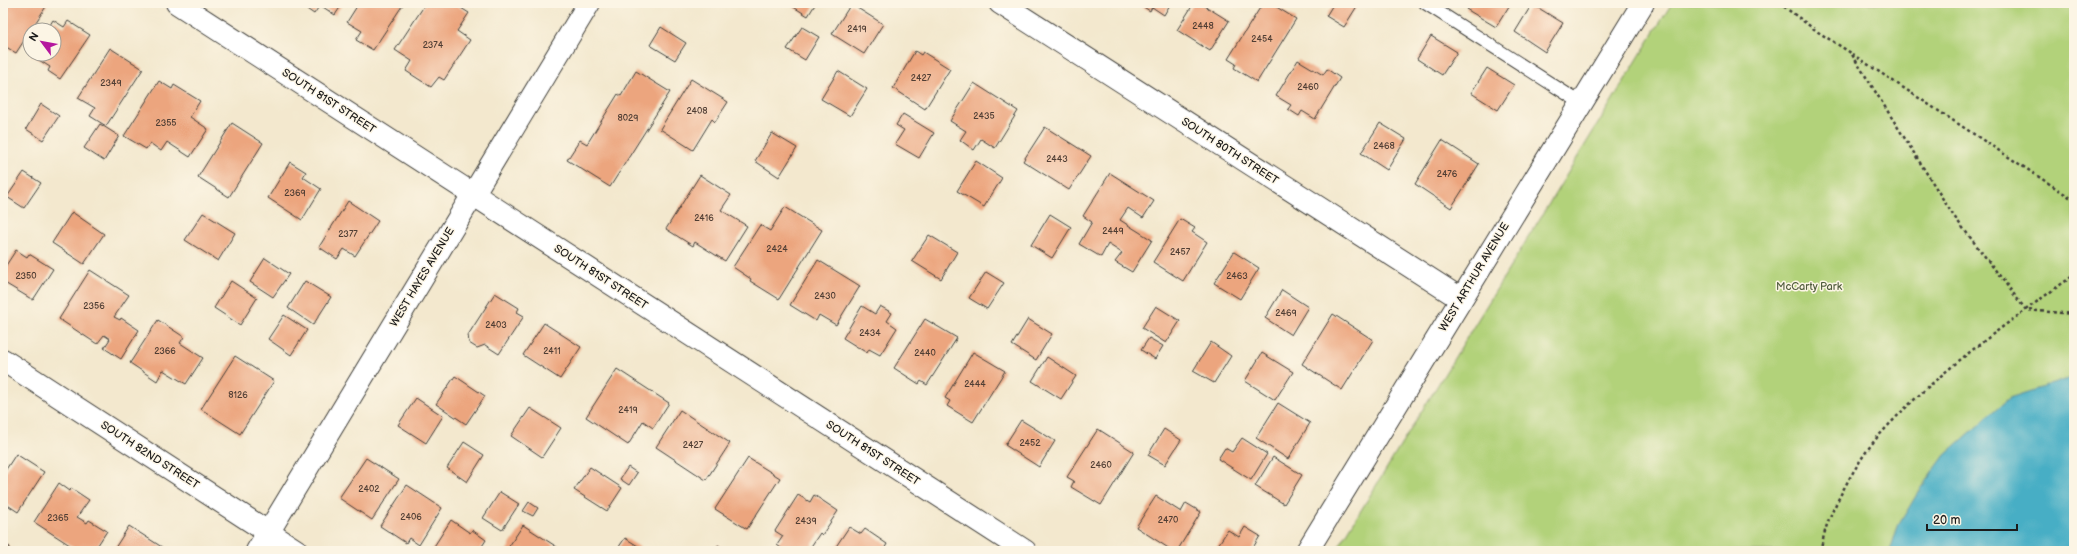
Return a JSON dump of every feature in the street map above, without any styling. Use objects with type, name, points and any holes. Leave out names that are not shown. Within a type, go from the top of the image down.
[{"type":"street","name":"SOUTH 81ST STREET","points":[[177,3],[1025,551]]},
{"type":"street","name":"WEST HAYES AVENUE","points":[[257,551],[589,3]]},
{"type":"street","name":"SOUTH 80TH STREET","points":[[1000,3],[1461,299]]},
{"type":"street","name":"WEST ARTHUR AVENUE","points":[[1307,551],[1643,3]]},
{"type":"street","name":"SOUTH 82ND STREET","points":[[3,360],[297,551]]},
{"type":"lane","points":[[1426,3],[1581,103]]},
{"type":"path","points":[[1779,3],[1850,54],[2074,200]]},
{"type":"path","points":[[1850,54],[1953,215],[2026,310],[2074,314]]},
{"type":"path","points":[[1820,551],[1828,520],[1848,482],[1874,442],[1905,409],[1936,380],[2026,310],[2074,275]]},
{"type":"green space","name":"McCarty Park","points":[[1672,3],[2074,3],[2074,551],[1336,551]]},
{"type":"water","points":[[2074,377],[2074,551],[1890,551],[1898,526],[1920,489],[1945,455],[2009,398]]},
{"type":"building","points":[[3,3],[44,3],[47,5],[36,22],[22,22],[22,44],[16,53],[3,45]]},
{"type":"building","points":[[298,3],[343,3],[335,15],[320,5],[314,14]]},
{"type":"building","points":[[359,3],[404,3],[373,50],[356,40],[362,31],[347,22]]},
{"type":"building","points":[[426,3],[453,3],[469,13],[457,31],[470,40],[444,80],[439,77],[431,87],[406,71],[412,61],[395,50]]},
{"type":"building","points":[[787,3],[816,3],[808,16]]},
{"type":"building","points":[[1137,3],[1171,3],[1164,15],[1152,7],[1150,11]]},
{"type":"building","points":[[1194,3],[1200,3],[1229,21],[1210,51],[1177,30]]},
{"type":"building","points":[[1263,3],[1270,3],[1296,19],[1257,82],[1234,68],[1236,64],[1228,59]]},
{"type":"building","points":[[1334,3],[1359,3],[1344,27],[1326,16]]},
{"type":"building","points":[[1470,3],[1511,3],[1496,27],[1466,9]]},
{"type":"building","points":[[851,4],[883,24],[864,54],[832,34]]},
{"type":"building","points":[[1532,4],[1563,23],[1545,52],[1515,32]]},
{"type":"building","points":[[68,21],[90,35],[60,79],[48,71],[50,67],[42,62],[62,62],[62,26],[64,27]]},
{"type":"building","points":[[661,27],[686,43],[675,60],[650,45]]},
{"type":"building","points":[[802,27],[819,37],[805,60],[787,49]]},
{"type":"building","points":[[1431,36],[1457,52],[1442,75],[1417,59]]},
{"type":"building","points":[[110,48],[143,69],[106,126],[90,116],[95,108],[78,98]]},
{"type":"building","points":[[915,51],[921,55],[923,52],[950,69],[925,109],[893,88]]},
{"type":"building","points":[[1298,60],[1323,75],[1327,69],[1340,78],[1315,119],[1302,111],[1299,116],[1288,109],[1291,105],[1276,96]]},
{"type":"building","points":[[1487,68],[1514,85],[1498,110],[1471,93]]},
{"type":"building","points":[[636,71],[670,92],[610,187],[567,160],[580,140],[587,144],[618,94],[621,96]]},
{"type":"building","points":[[838,71],[867,89],[850,116],[821,99]]},
{"type":"building","points":[[691,79],[728,102],[715,122],[712,119],[693,150],[660,129]]},
{"type":"building","points":[[159,81],[172,89],[174,85],[200,101],[190,117],[208,129],[190,157],[167,142],[161,151],[150,143],[146,149],[124,136]]},
{"type":"building","points":[[974,83],[1018,111],[995,148],[981,139],[974,150],[960,140],[966,131],[950,121]]},
{"type":"building","points":[[41,104],[59,116],[43,140],[26,129]]},
{"type":"building","points":[[903,114],[934,133],[919,158],[895,144],[904,130],[896,125]]},
{"type":"building","points":[[232,123],[263,143],[229,197],[198,177]]},
{"type":"building","points":[[1380,123],[1406,139],[1387,170],[1361,153]]},
{"type":"building","points":[[100,124],[119,136],[104,161],[84,148]]},
{"type":"building","points":[[1045,127],[1091,156],[1069,190],[1023,161]]},
{"type":"building","points":[[772,133],[797,148],[779,177],[755,161]]},
{"type":"building","points":[[1442,140],[1479,164],[1451,208],[1415,184]]},
{"type":"building","points":[[976,161],[1002,178],[984,207],[957,191]]},
{"type":"building","points":[[290,162],[306,172],[303,177],[321,189],[302,220],[268,198]]},
{"type":"building","points":[[24,172],[41,183],[24,208],[7,197]]},
{"type":"building","points":[[1110,173],[1154,201],[1143,218],[1128,208],[1120,220],[1152,240],[1132,272],[1115,262],[1122,253],[1108,244],[1101,257],[1079,244],[1092,222],[1083,216]]},
{"type":"building","points":[[700,175],[731,195],[721,210],[747,226],[725,261],[695,242],[693,246],[666,229]]},
{"type":"building","points":[[348,201],[378,221],[355,256],[344,249],[337,259],[319,247]]},
{"type":"building","points":[[785,207],[822,230],[779,299],[750,281],[751,279],[733,267],[760,225],[770,231]]},
{"type":"building","points":[[72,212],[104,234],[84,264],[52,243]]},
{"type":"building","points":[[203,213],[235,233],[218,261],[185,240]]},
{"type":"building","points":[[1050,214],[1071,227],[1052,258],[1031,245]]},
{"type":"building","points":[[1180,219],[1195,228],[1192,232],[1207,242],[1183,281],[1153,262]]},
{"type":"building","points":[[929,235],[957,252],[941,279],[912,261]]},
{"type":"building","points":[[16,250],[27,257],[29,254],[53,269],[33,300],[3,282],[3,270]]},
{"type":"building","points":[[1234,252],[1259,268],[1240,299],[1214,283]]},
{"type":"building","points":[[265,258],[289,274],[273,297],[250,282]]},
{"type":"building","points":[[818,260],[860,286],[836,325],[819,315],[816,321],[790,305]]},
{"type":"building","points":[[90,270],[129,295],[114,317],[120,320],[121,318],[139,330],[121,359],[104,348],[110,339],[104,335],[97,344],[59,319]]},
{"type":"building","points":[[986,272],[1004,283],[987,309],[969,298]]},
{"type":"building","points":[[231,281],[257,298],[240,325],[214,308]]},
{"type":"building","points":[[305,281],[331,297],[313,325],[288,308]]},
{"type":"building","points":[[1282,290],[1308,307],[1291,335],[1265,318]]},
{"type":"building","points":[[495,293],[519,308],[517,312],[524,316],[499,354],[485,345],[477,348],[469,343],[468,335]]},
{"type":"building","points":[[862,306],[875,314],[880,306],[892,313],[887,321],[897,328],[880,355],[869,349],[867,353],[843,338]]},
{"type":"building","points":[[1156,306],[1180,321],[1166,343],[1142,328]]},
{"type":"building","points":[[1333,314],[1373,340],[1342,390],[1302,364]]},
{"type":"building","points":[[284,315],[307,330],[291,355],[268,339]]},
{"type":"building","points":[[925,319],[957,338],[927,385],[921,381],[919,384],[894,368]]},
{"type":"building","points":[[1028,319],[1052,334],[1036,360],[1012,345]]},
{"type":"building","points":[[158,320],[184,337],[180,343],[203,358],[186,384],[163,370],[157,381],[130,363]]},
{"type":"building","points":[[544,323],[581,347],[560,379],[523,355]]},
{"type":"building","points":[[1149,338],[1163,346],[1155,359],[1141,350]]},
{"type":"building","points":[[1211,342],[1231,356],[1214,383],[1193,371]]},
{"type":"building","points":[[973,352],[1005,371],[973,422],[947,406],[950,401],[945,398]]},
{"type":"building","points":[[1262,353],[1293,372],[1275,400],[1245,381]]},
{"type":"building","points":[[235,356],[274,381],[240,434],[201,409]]},
{"type":"building","points":[[1047,357],[1076,376],[1061,399],[1032,381]]},
{"type":"building","points":[[617,369],[669,403],[653,428],[643,421],[628,445],[586,417]]},
{"type":"building","points":[[455,376],[485,396],[466,424],[436,404]]},
{"type":"building","points":[[416,398],[443,416],[426,443],[398,425]]},
{"type":"building","points":[[1278,403],[1310,423],[1288,459],[1256,438]]},
{"type":"building","points":[[530,408],[561,428],[542,457],[511,436]]},
{"type":"building","points":[[680,410],[730,443],[706,480],[656,447]]},
{"type":"building","points":[[1021,420],[1055,441],[1039,467],[1005,445]]},
{"type":"building","points":[[1098,429],[1134,452],[1101,505],[1071,487],[1074,481],[1067,477]]},
{"type":"building","points":[[1164,429],[1181,440],[1165,465],[1148,455]]},
{"type":"building","points":[[1242,438],[1267,454],[1251,480],[1218,459],[1225,448],[1232,452]]},
{"type":"building","points":[[464,442],[484,455],[467,482],[447,468]]},
{"type":"building","points":[[16,454],[44,472],[18,512],[3,502],[3,474]]},
{"type":"building","points":[[1273,457],[1302,475],[1284,504],[1255,486]]},
{"type":"building","points":[[366,458],[399,479],[372,520],[339,498]]},
{"type":"building","points":[[748,458],[780,478],[747,529],[715,509]]},
{"type":"building","points":[[590,467],[622,488],[607,511],[574,490]]},
{"type":"building","points":[[628,467],[637,473],[629,485],[620,479]]},
{"type":"building","points":[[59,483],[70,491],[71,488],[89,500],[77,517],[87,523],[89,520],[107,531],[94,551],[79,551],[34,522]]},
{"type":"building","points":[[407,485],[442,508],[419,545],[409,538],[406,543],[380,526]]},
{"type":"building","points":[[500,492],[519,504],[502,530],[483,518]]},
{"type":"building","points":[[798,495],[810,502],[814,495],[838,511],[822,535],[820,533],[808,551],[785,551],[777,545],[783,536],[775,531]]},
{"type":"building","points":[[1156,496],[1181,512],[1186,503],[1201,512],[1177,551],[1173,551],[1136,527]]},
{"type":"building","points":[[529,502],[538,508],[533,516],[523,511]]},
{"type":"building","points":[[451,520],[470,533],[472,530],[486,540],[479,551],[431,551]]},
{"type":"building","points":[[523,525],[560,549],[559,551],[506,551]]},
{"type":"building","points":[[129,526],[168,551],[113,551]]},
{"type":"building","points":[[849,527],[861,534],[865,529],[887,544],[883,551],[833,551]]},
{"type":"building","points":[[1245,527],[1260,536],[1251,551],[1214,551],[1228,530],[1239,537]]},
{"type":"building","points":[[625,538],[646,551],[616,551]]},
{"type":"building","points":[[3,542],[10,547],[8,551],[3,551]]},
{"type":"building","points":[[718,545],[728,551],[714,551]]}]
